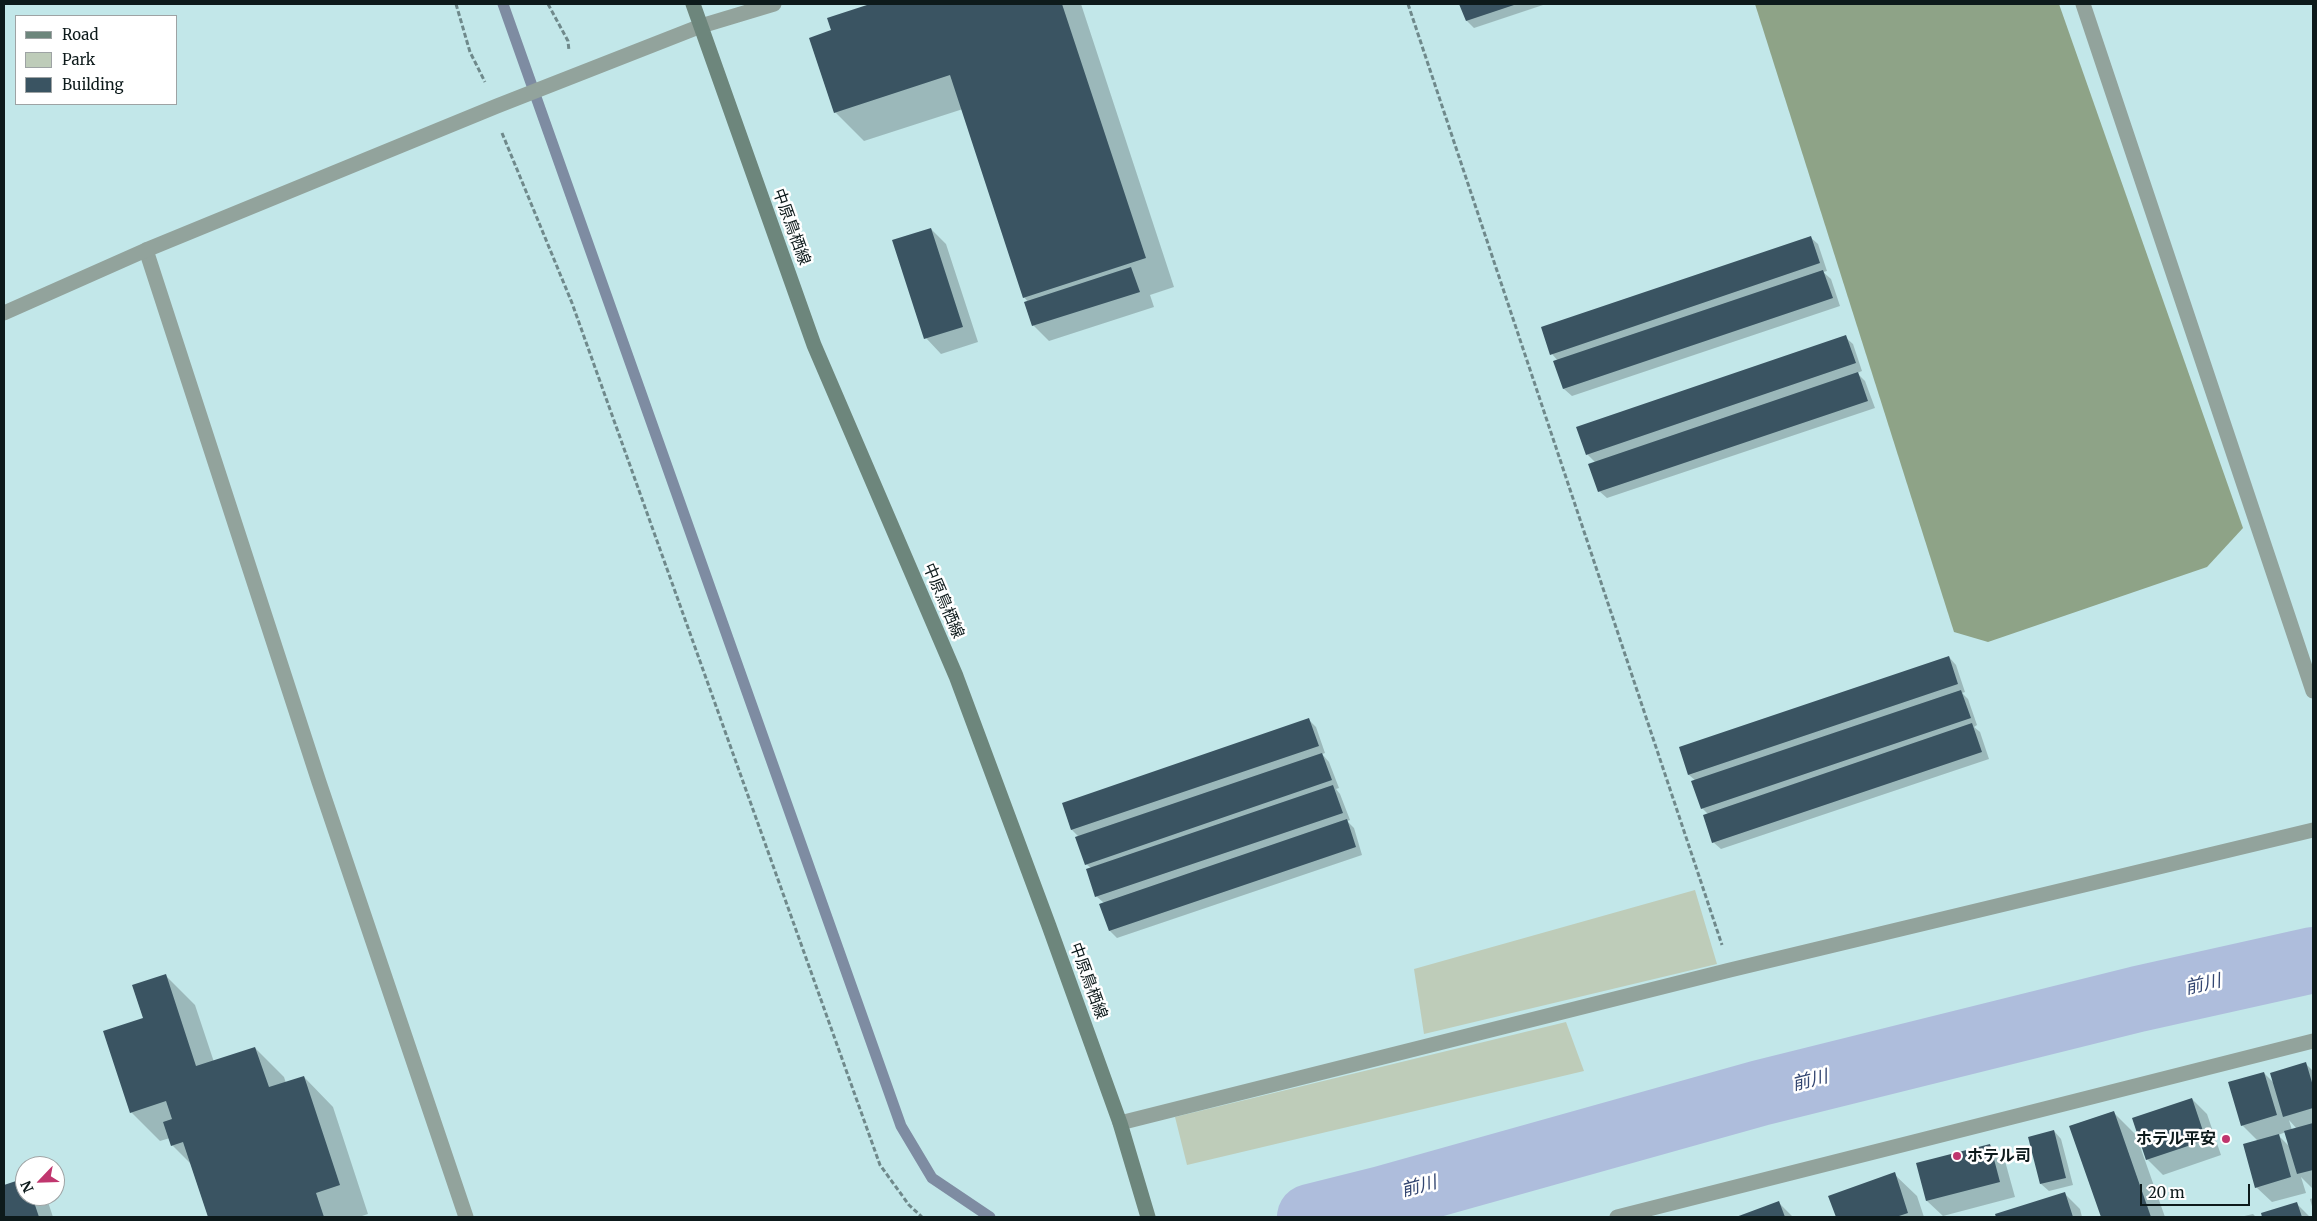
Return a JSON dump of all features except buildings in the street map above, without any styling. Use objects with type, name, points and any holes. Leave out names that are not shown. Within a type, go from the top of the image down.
[{"type":"main road","name":"中原鳥栖線","points":[[693,4],[814,345],[956,676],[1050,926],[1120,1123],[1148,1217]]},
{"type":"street","points":[[4,313],[146,250],[497,106],[701,26],[774,4]]},
{"type":"street","points":[[2083,4],[2313,691]]},
{"type":"street","points":[[146,250],[319,782],[466,1217]]},
{"type":"street","points":[[1120,1123],[1730,970],[2313,830]]},
{"type":"street","points":[[1618,1217],[2313,1042]]},
{"type":"path","points":[[456,4],[470,52],[497,106],[503,140],[572,303],[880,1165],[909,1205],[922,1217]]},
{"type":"path","points":[[548,4],[568,41],[571,77]]},
{"type":"path","points":[[1408,4],[1730,970]]},
{"type":"green space","points":[[1755,4],[2059,4],[2243,528],[2207,567],[1988,642],[1954,632]]},
{"type":"green space","points":[[1695,890],[1717,964],[1424,1034],[1414,969]]},
{"type":"green space","points":[[1566,1022],[1584,1071],[1187,1165],[1175,1117]]},
{"type":"waterway","points":[[503,4],[901,1126],[932,1178],[990,1217]]},
{"type":"waterway","name":"前川","points":[[1310,1217],[1382,1199],[1760,1093],[2138,999],[2313,960]]},
{"type":"place","name":"ホテル平安","points":[[2226,1139]]},
{"type":"place","name":"ホテル司","points":[[1957,1156]]}]
